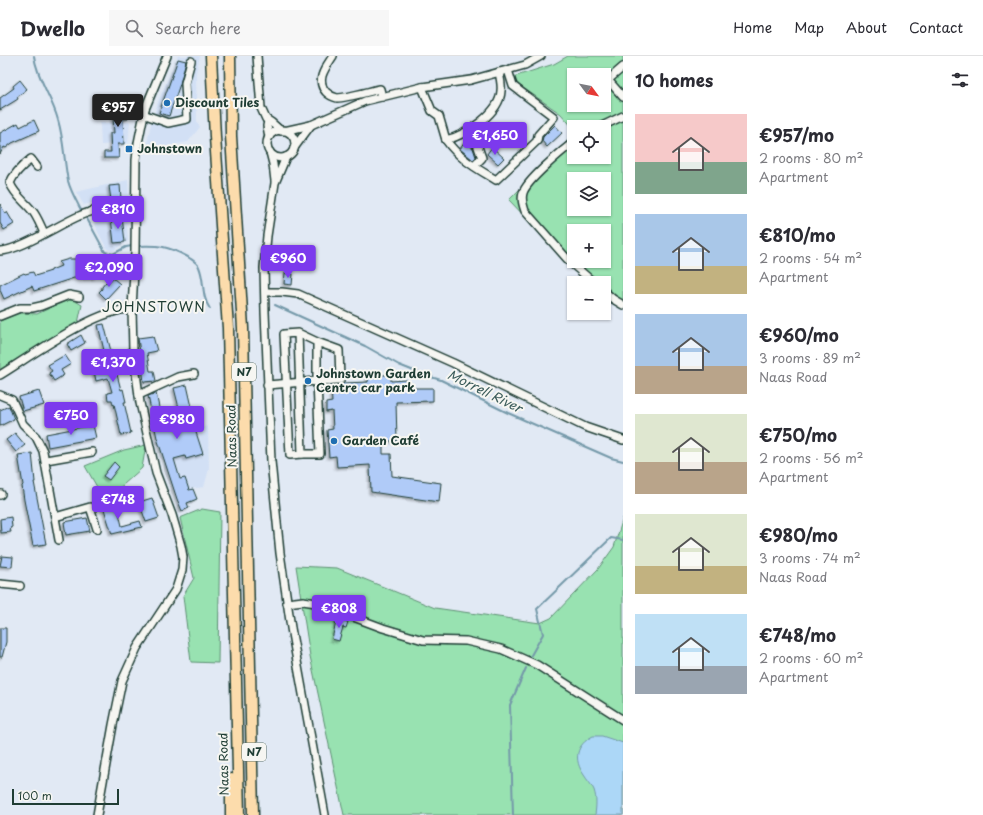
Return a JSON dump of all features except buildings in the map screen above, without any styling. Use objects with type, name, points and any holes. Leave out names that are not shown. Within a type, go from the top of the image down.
[{"type":"highway","name":"N7","points":[[211,56],[215,137]]},
{"type":"highway","points":[[215,137],[217,56]]},
{"type":"highway","name":"Naas Road","points":[[230,56],[231,136],[243,328],[253,815]]},
{"type":"highway","name":"Naas Road","points":[[215,137],[228,328],[239,815]]},
{"type":"highway","name":"N7","points":[[251,689],[257,815]]},
{"type":"highway","name":"N7","points":[[231,815],[232,746],[236,691]]},
{"type":"street","points":[[97,815],[122,681],[137,648],[176,588],[182,570],[183,557],[181,546],[172,514],[156,473],[138,395],[133,351],[132,309],[136,252],[136,160],[144,114],[167,56]]},
{"type":"street","points":[[257,56],[259,104],[268,121],[292,138],[294,148]]},
{"type":"street","points":[[333,56],[322,76],[321,84],[330,96],[338,98],[380,89],[382,97]]},
{"type":"street","points":[[269,137],[275,132],[311,125],[365,101],[422,87],[471,80],[525,65],[541,56]]},
{"type":"street","points":[[144,114],[168,123],[187,119],[186,81],[193,58]]},
{"type":"street","points":[[623,67],[608,80],[623,97]]},
{"type":"street","points":[[422,87],[432,111],[440,116],[446,140],[453,150],[496,180],[537,141],[538,135],[554,117],[513,86],[508,70]]},
{"type":"street","points":[[446,140],[469,130],[489,114],[499,98],[501,90],[499,72]]},
{"type":"street","points":[[611,122],[623,116]]},
{"type":"street","points":[[268,121],[267,126],[269,137],[267,145],[273,164],[275,184]]},
{"type":"street","points":[[311,125],[292,152],[286,157],[275,184],[264,268],[267,385],[271,462],[280,553],[291,628],[325,815]]},
{"type":"street","points":[[469,130],[477,144],[482,158],[474,166]]},
{"type":"street","points":[[567,148],[529,182],[523,192],[522,201],[524,211],[569,261],[586,276]]},
{"type":"street","points":[[269,152],[279,158],[286,157]]},
{"type":"street","points":[[37,167],[31,159],[23,165],[12,178],[10,183],[16,194],[33,212],[44,233]]},
{"type":"street","points":[[0,251],[5,251],[89,212],[136,201]]},
{"type":"street","points":[[265,292],[298,294],[453,363],[585,427],[623,440]]},
{"type":"street","points":[[0,316],[20,308],[41,306],[70,295],[79,296]]},
{"type":"street","points":[[611,297],[623,304]]},
{"type":"street","points":[[0,375],[63,336],[95,319],[116,311],[132,309]]},
{"type":"street","points":[[267,385],[286,383],[300,382],[317,381],[340,380],[339,350],[298,333],[284,334],[286,383],[290,455],[320,454],[317,381],[317,342]]},
{"type":"street","points":[[298,333],[302,454]]},
{"type":"street","points":[[138,395],[178,377],[194,374]]},
{"type":"street","points":[[0,396],[12,400],[23,424],[40,443],[46,460],[59,540]]},
{"type":"street","points":[[46,460],[92,452]]},
{"type":"street","points":[[55,517],[90,508],[97,529]]},
{"type":"street","points":[[0,584],[20,586]]},
{"type":"street","points":[[287,603],[303,601],[316,603],[384,628],[423,640],[466,641],[501,649],[537,665],[623,720]]},
{"type":"shaded area","points":[[178,56],[200,56],[196,73],[197,122],[200,127],[188,142],[155,148],[150,147],[147,143],[151,124],[159,99]]},
{"type":"shaded area","points":[[130,122],[128,143],[101,145],[100,123]]},
{"type":"shaded area","points":[[128,180],[129,198],[99,204],[97,201],[84,205],[76,192]]},
{"type":"shaded area","points":[[118,215],[126,216],[128,241],[112,251],[107,249],[94,221],[101,218]]},
{"type":"shaded area","points":[[208,426],[209,469],[204,487],[174,491],[156,438],[177,431],[190,431]]},
{"type":"green space","points":[[568,56],[623,56],[623,306],[614,304],[611,302],[611,276],[581,276],[574,268],[611,268],[611,224],[567,224],[567,261],[509,200],[567,141],[567,164],[611,164],[611,120],[567,121],[561,114],[519,85],[513,77],[554,64]]},
{"type":"green space","points":[[72,299],[82,305],[78,323],[0,371],[0,321],[18,313],[37,314]]},
{"type":"green space","points":[[146,445],[142,468],[105,501],[85,466],[124,450]]},
{"type":"green space","points":[[202,509],[220,512],[218,663],[191,662],[183,596],[194,578],[180,518]]},
{"type":"green space","points":[[623,518],[623,815],[344,815],[310,656],[296,566],[337,568],[435,608],[540,623],[551,618],[598,569],[614,547]]},
{"type":"water","points":[[593,736],[602,736],[623,743],[623,815],[595,815],[596,800],[594,790],[578,763],[578,753],[580,748]]},
{"type":"waterway","points":[[34,56],[38,72],[58,120],[62,135],[68,181],[72,193],[82,212]]},
{"type":"waterway","points":[[85,215],[105,252],[113,254],[126,247],[132,246]]},
{"type":"waterway","points":[[137,246],[158,246],[169,248],[196,262],[201,272],[205,299],[210,309]]},
{"type":"waterway","name":"Morrell River","points":[[275,305],[365,346],[399,365],[441,380],[508,413],[611,458],[623,461]]},
{"type":"waterway","points":[[530,657],[543,634],[537,609],[611,538],[623,540]]},
{"type":"waterway","points":[[513,815],[510,705],[526,668]]},
{"type":"place","name":"Discount Tiles","points":[[167,103]]},
{"type":"place","name":"Johnstown","points":[[129,149]]},
{"type":"place","name":"Johnstown Garden Centre car park","points":[[308,381]]},
{"type":"place","name":"Garden Café","points":[[334,441]]},
{"type":"district","name":"JOHNSTOWN","points":[[154,307]]}]
